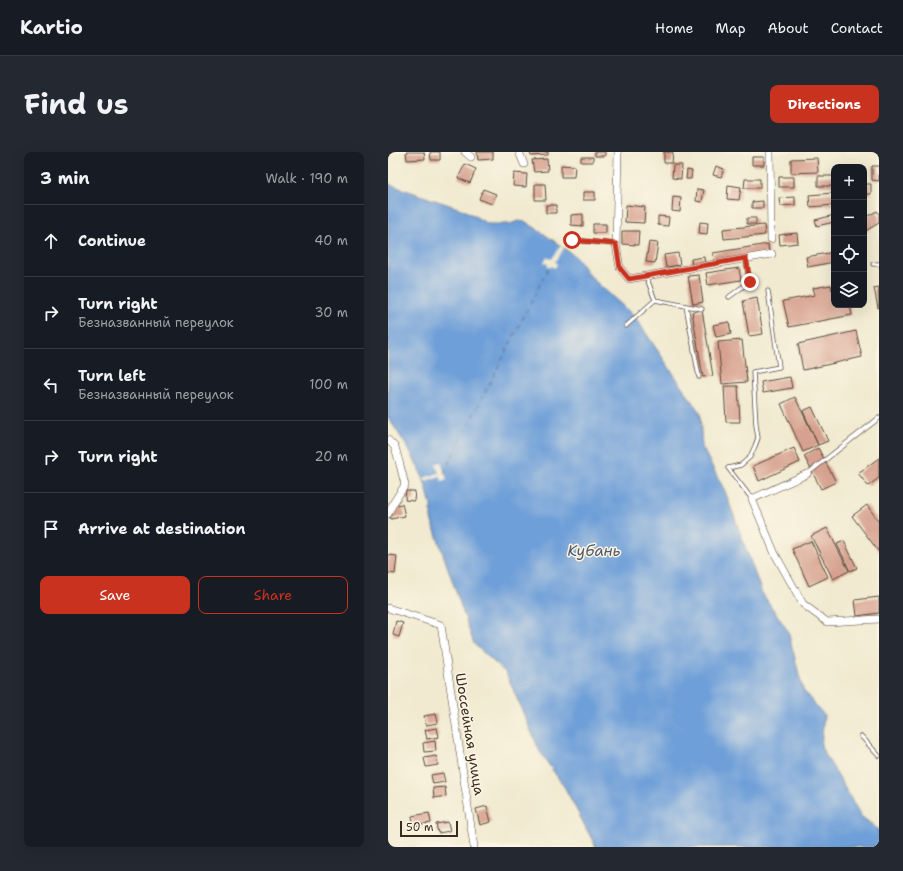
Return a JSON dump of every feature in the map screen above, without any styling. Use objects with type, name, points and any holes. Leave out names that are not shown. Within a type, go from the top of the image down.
[{"type":"street","points":[[465,152],[471,157]]},
{"type":"street","points":[[519,152],[524,164]]},
{"type":"street","points":[[618,152],[616,244],[620,268],[629,279],[772,254]]},
{"type":"street","points":[[770,152],[771,239]]},
{"type":"street","points":[[388,440],[395,448],[405,485],[388,514]]},
{"type":"street","points":[[807,474],[752,499],[775,554],[803,604],[827,622],[879,619]]},
{"type":"street","name":"Шоссейная улица","points":[[388,608],[441,625],[474,847]]},
{"type":"lane","points":[[572,240],[616,244]]},
{"type":"lane","points":[[729,297],[750,282],[746,258]]},
{"type":"lane","points":[[873,264],[879,264]]},
{"type":"lane","points":[[646,276],[655,300]]},
{"type":"lane","points":[[752,499],[728,468],[741,465],[750,456],[756,446],[758,438],[753,372],[779,367],[768,291]]},
{"type":"lane","points":[[655,300],[702,308]]},
{"type":"lane","points":[[626,326],[655,300]]},
{"type":"lane","points":[[686,306],[699,377]]},
{"type":"lane","points":[[807,474],[879,418]]},
{"type":"lane","points":[[861,736],[879,756]]},
{"type":"water","name":"Кубань","points":[[388,184],[464,210],[488,224],[510,224],[518,221],[526,222],[577,258],[594,280],[635,317],[700,413],[702,447],[725,491],[762,593],[788,631],[803,690],[824,715],[821,747],[861,816],[879,830],[879,847],[596,847],[565,788],[540,752],[506,673],[474,644],[431,519],[431,505],[424,480],[411,453],[388,417]]},
{"type":"pier","points":[[561,245],[564,248],[555,262],[557,264],[555,268],[551,266],[550,268],[547,266],[548,264],[544,262],[547,257],[552,259]]},
{"type":"pier","points":[[441,462],[447,480],[442,481],[440,476],[425,481],[424,478],[439,473],[436,464]]},
{"type":"building","points":[[406,152],[424,152],[425,159],[407,160]]},
{"type":"building","points":[[430,152],[440,152],[440,160],[431,160]]},
{"type":"building","points":[[477,152],[493,152],[493,159],[478,160]]},
{"type":"building","points":[[530,152],[548,152],[548,155],[531,156]]},
{"type":"building","points":[[595,152],[605,152],[605,156],[595,156]]},
{"type":"building","points":[[664,152],[673,152],[672,163],[664,163]]},
{"type":"building","points":[[581,157],[593,157],[593,162],[581,162]]},
{"type":"building","points":[[752,157],[764,157],[764,165],[752,165]]},
{"type":"building","points":[[817,158],[818,172],[791,173],[791,159]]},
{"type":"building","points":[[547,159],[548,171],[534,172],[532,160]]},
{"type":"building","points":[[465,164],[476,169],[470,183],[458,178]]},
{"type":"building","points":[[561,165],[575,166],[574,177],[561,177]]},
{"type":"building","points":[[673,165],[682,165],[681,179],[672,178]]},
{"type":"building","points":[[716,166],[724,169],[721,177],[713,175]]},
{"type":"building","points":[[872,166],[879,166],[879,181],[872,180]]},
{"type":"building","points":[[687,170],[692,171],[691,179],[686,179]]},
{"type":"building","points":[[514,173],[527,174],[526,187],[513,186]]},
{"type":"building","points":[[818,176],[831,176],[831,186],[818,186]]},
{"type":"building","points":[[779,177],[794,177],[794,187],[779,187]]},
{"type":"building","points":[[745,179],[760,179],[760,188],[744,188]]},
{"type":"building","points":[[535,184],[545,184],[546,200],[535,200]]},
{"type":"building","points":[[867,184],[871,184],[871,194],[867,194]]},
{"type":"building","points":[[728,185],[741,187],[739,200],[727,199]]},
{"type":"building","points":[[483,189],[496,194],[492,204],[479,199]]},
{"type":"building","points":[[697,189],[704,190],[702,202],[696,201]]},
{"type":"building","points":[[583,192],[595,192],[595,200],[583,200]]},
{"type":"building","points":[[831,193],[831,205],[810,207],[809,195]]},
{"type":"building","points":[[673,197],[681,198],[680,212],[672,211]]},
{"type":"building","points":[[795,197],[795,205],[780,206],[779,198]]},
{"type":"building","points":[[763,201],[763,208],[752,208],[752,202]]},
{"type":"building","points":[[546,205],[556,205],[556,213],[546,213]]},
{"type":"building","points":[[626,205],[645,207],[644,223],[625,222]]},
{"type":"building","points":[[877,211],[879,214],[879,223],[867,230],[867,216]]},
{"type":"building","points":[[583,214],[583,226],[571,225],[571,215]]},
{"type":"building","points":[[658,216],[669,217],[668,226],[658,225]]},
{"type":"building","points":[[831,216],[831,223],[817,226],[815,220]]},
{"type":"building","points":[[747,218],[756,218],[756,224],[747,224]]},
{"type":"building","points":[[700,222],[708,223],[707,234],[699,233]]},
{"type":"building","points":[[593,224],[606,224],[606,233],[593,233]]},
{"type":"building","points":[[764,225],[765,235],[724,239],[723,229]]},
{"type":"building","points":[[622,231],[639,231],[638,245],[622,244]]},
{"type":"building","points":[[797,233],[798,243],[780,245],[779,235]]},
{"type":"building","points":[[649,242],[658,243],[655,263],[646,262]]},
{"type":"building","points":[[768,244],[769,253],[714,262],[713,253]]},
{"type":"building","points":[[678,253],[680,265],[666,267],[664,255]]},
{"type":"building","points":[[831,253],[831,263],[808,267],[806,257]]},
{"type":"building","points":[[704,257],[705,264],[692,266],[691,259]]},
{"type":"building","points":[[739,268],[741,280],[708,285],[706,273]]},
{"type":"building","points":[[699,275],[703,302],[693,304],[688,276]]},
{"type":"building","points":[[831,285],[831,308],[851,308],[852,315],[789,327],[783,301],[815,295],[813,288]]},
{"type":"building","points":[[879,287],[879,308],[878,308],[874,288]]},
{"type":"building","points":[[757,298],[763,334],[749,336],[743,301]]},
{"type":"building","points":[[702,310],[713,376],[703,377],[692,312]]},
{"type":"building","points":[[729,322],[731,334],[716,337],[713,325]]},
{"type":"building","points":[[856,331],[862,357],[803,370],[798,344]]},
{"type":"building","points":[[742,340],[747,382],[722,384],[718,342]]},
{"type":"building","points":[[790,377],[792,388],[763,393],[761,382]]},
{"type":"building","points":[[724,386],[738,386],[740,422],[726,422]]},
{"type":"building","points":[[795,397],[818,445],[803,452],[781,404]]},
{"type":"building","points":[[812,407],[828,441],[818,445],[803,411]]},
{"type":"building","points":[[794,448],[800,462],[759,481],[753,466]]},
{"type":"building","points":[[818,448],[836,482],[821,489],[804,456]]},
{"type":"building","points":[[879,458],[879,478],[868,486],[858,473]]},
{"type":"building","points":[[406,491],[415,491],[414,501],[405,500]]},
{"type":"building","points":[[402,504],[405,516],[391,519],[388,507]]},
{"type":"building","points":[[867,505],[879,522],[879,552],[852,516]]},
{"type":"building","points":[[827,528],[849,571],[833,579],[811,536]]},
{"type":"building","points":[[811,541],[828,577],[809,586],[792,549]]},
{"type":"building","points":[[844,541],[857,568],[850,571],[837,544]]},
{"type":"building","points":[[388,555],[397,556],[395,574],[388,573]]},
{"type":"building","points":[[879,597],[879,613],[857,616],[855,600]]},
{"type":"building","points":[[396,621],[403,623],[399,637],[393,635]]},
{"type":"building","points":[[436,714],[438,723],[426,725],[424,716]]},
{"type":"building","points":[[437,728],[439,737],[427,739],[425,730]]},
{"type":"building","points":[[435,741],[436,751],[424,752],[423,743]]},
{"type":"building","points":[[436,756],[438,765],[426,767],[424,758]]},
{"type":"building","points":[[443,773],[445,782],[433,784],[431,775]]},
{"type":"building","points":[[445,787],[446,796],[434,798],[433,788]]},
{"type":"building","points":[[487,806],[491,822],[480,825],[476,809]]},
{"type":"building","points":[[429,813],[431,823],[414,826],[412,816]]},
{"type":"building","points":[[448,822],[450,831],[438,833],[436,824]]},
{"type":"ferry route","points":[[444,473],[549,267]]},
{"type":"route","points":[[572,240],[616,244],[620,268],[629,279],[746,258],[750,282]]}]
